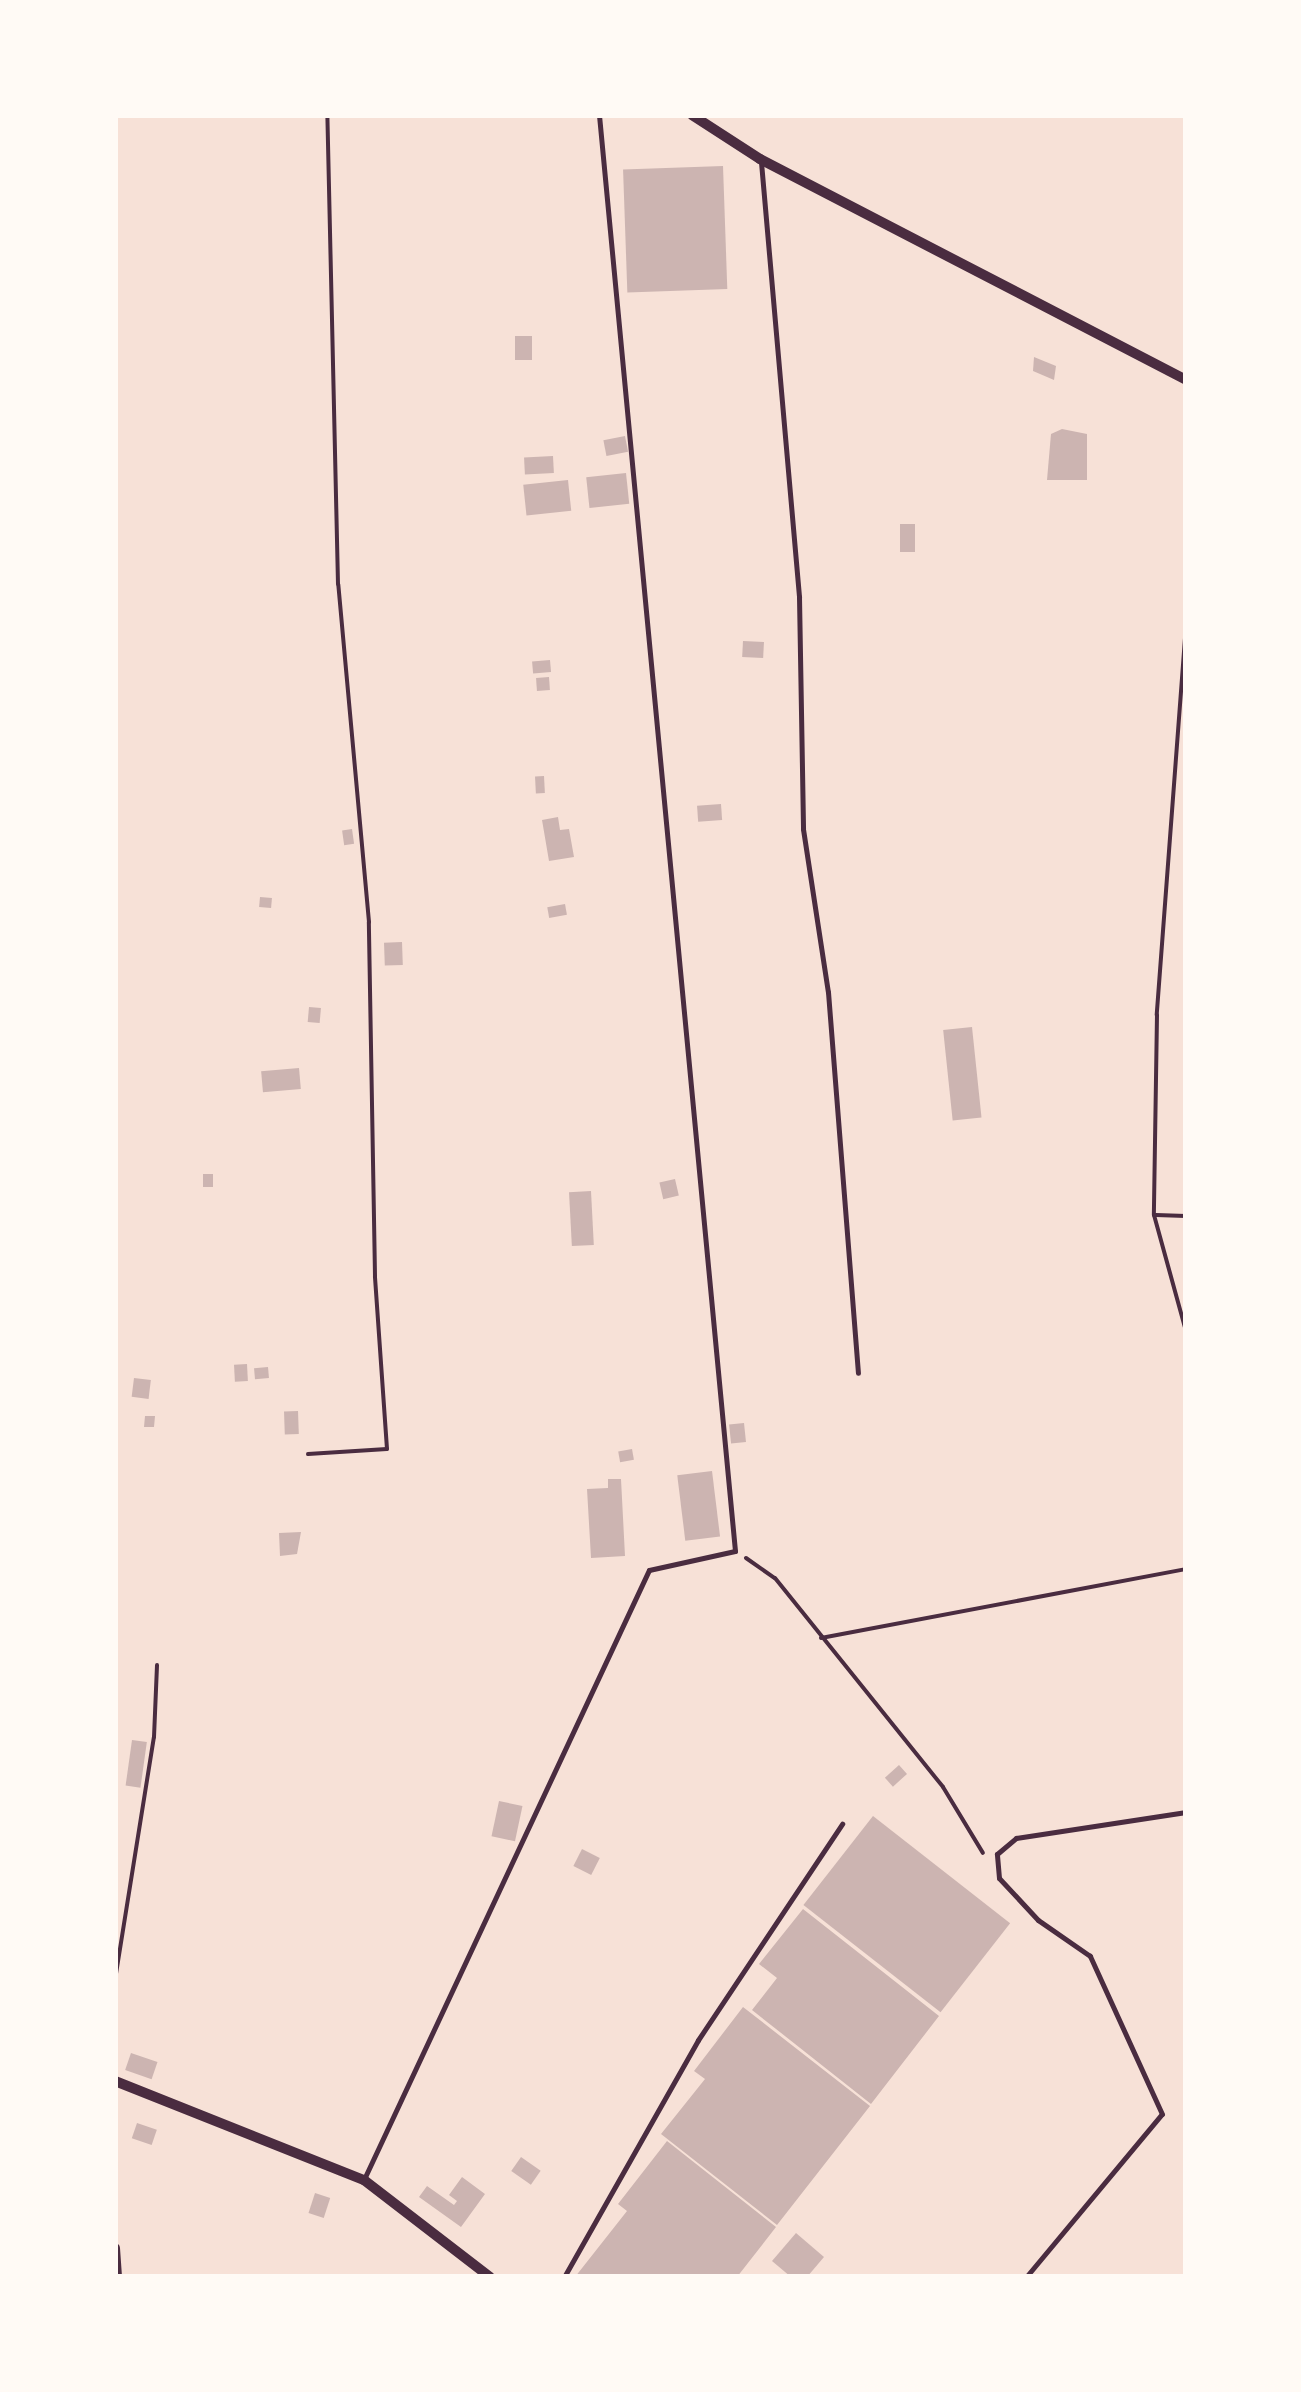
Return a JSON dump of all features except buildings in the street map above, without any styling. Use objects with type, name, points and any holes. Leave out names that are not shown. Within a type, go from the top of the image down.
[{"type":"street","points":[[692,115],[760,159],[1186,380]]},
{"type":"street","points":[[115,2081],[364,2180],[490,2277]]},
{"type":"street","points":[[115,2248],[117,2277]]},
{"type":"lane","points":[[364,2180],[650,1570],[735,1551],[651,720],[599,115]]},
{"type":"lane","points":[[760,159],[799,597],[804,829],[828,992],[858,1373]]},
{"type":"lane","points":[[1026,2277],[1162,2114],[1090,1956],[1038,1920],[999,1878],[996,1854],[1016,1838],[1186,1812]]},
{"type":"lane","points":[[564,2277],[698,2040],[842,1824]]},
{"type":"path","points":[[308,1454],[387,1448],[375,1276],[369,922],[338,584],[327,115]]},
{"type":"path","points":[[1186,625],[1157,1016],[1154,1215],[1186,1330]]},
{"type":"path","points":[[1154,1215],[1186,1216]]},
{"type":"path","points":[[735,1551],[775,1578],[943,1787],[999,1878]]},
{"type":"path","points":[[821,1638],[1186,1569]]},
{"type":"path","points":[[115,1980],[154,1737],[157,1665]]}]
